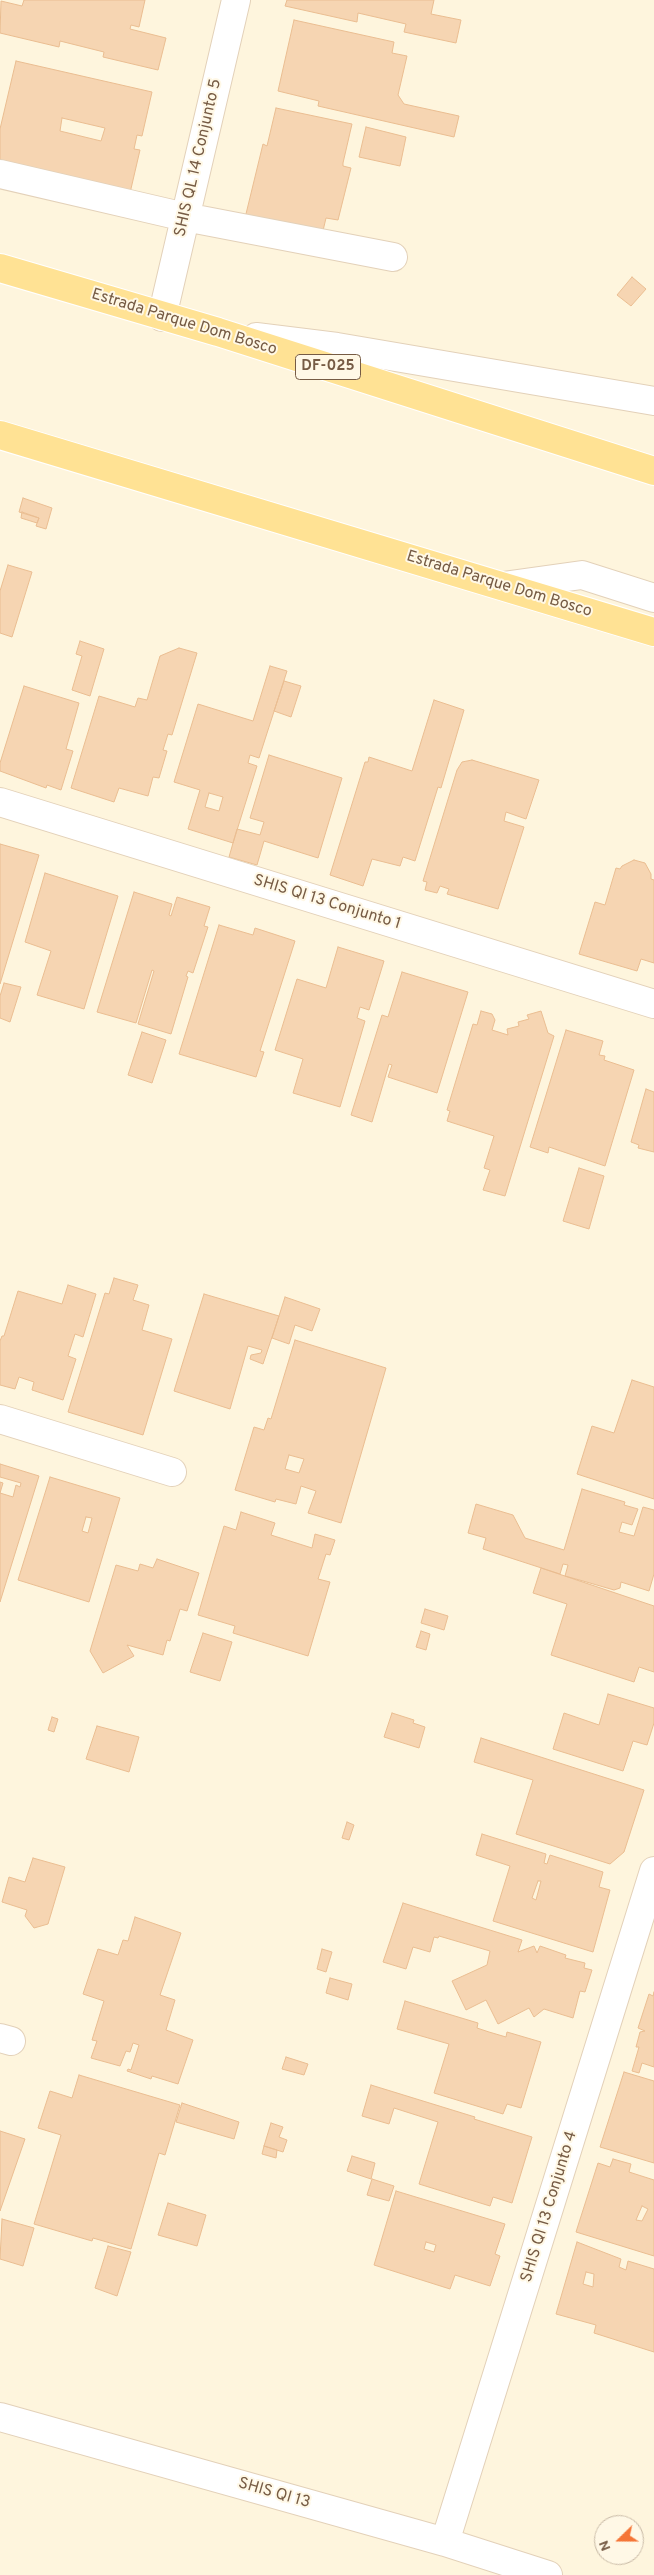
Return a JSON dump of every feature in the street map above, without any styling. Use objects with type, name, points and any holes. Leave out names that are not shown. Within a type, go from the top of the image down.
[{"type":"main road","name":"Estrada Parque Dom Bosco","points":[[0,268],[218,332],[654,470]]},
{"type":"main road","name":"Estrada Parque Dom Bosco","points":[[0,435],[654,632]]},
{"type":"street","name":"SHIS QL 14 Conjunto 5","points":[[162,317],[236,0]]},
{"type":"street","points":[[0,174],[185,217],[393,257]]},
{"type":"street","points":[[218,332],[338,347],[654,401]]},
{"type":"street","points":[[503,586],[582,575],[654,598]]},
{"type":"street","name":"SHIS QI 13 Conjunto 1","points":[[0,802],[654,1004]]},
{"type":"street","points":[[0,1419],[172,1472]]},
{"type":"street","name":"SHIS QI 13 Conjunto 4","points":[[445,2542],[654,1872]]},
{"type":"street","name":"SHIS QI 13","points":[[0,2417],[445,2542],[548,2575]]},
{"type":"building","points":[[24,0],[145,0],[139,27],[131,25],[130,29],[166,38],[158,70],[103,57],[104,52],[60,41],[59,47],[0,33],[1,1],[22,6]]},
{"type":"building","points":[[287,0],[434,0],[431,14],[461,20],[456,43],[404,32],[406,24],[358,13],[357,22],[285,6]]},
{"type":"building","points":[[294,20],[394,42],[392,53],[407,56],[398,95],[404,104],[459,116],[454,137],[318,106],[319,101],[278,91]]},
{"type":"building","points":[[16,61],[152,92],[142,136],[137,135],[134,149],[140,150],[130,193],[0,163],[0,129]],"holes":[[[62,118],[105,128],[101,141],[60,131]]]},
{"type":"building","points":[[276,108],[352,124],[343,163],[343,166],[351,168],[338,220],[326,218],[322,235],[245,218],[263,144],[267,146]]},
{"type":"building","points":[[366,127],[406,137],[400,166],[359,157]]},
{"type":"building","points":[[632,277],[646,289],[631,306],[617,295]]},
{"type":"building","points":[[23,498],[52,508],[46,529],[36,526],[39,518],[19,512]]},
{"type":"building","points":[[22,512],[39,518],[37,523],[21,518]]},
{"type":"building","points":[[8,565],[32,572],[12,637],[0,633],[0,591]]},
{"type":"building","points":[[80,641],[104,649],[90,696],[72,690],[82,656],[76,654]]},
{"type":"building","points":[[179,648],[197,653],[172,735],[168,734],[163,750],[167,751],[159,778],[153,777],[148,796],[119,788],[114,802],[71,788],[99,696],[135,707],[138,698],[147,700],[160,656]]},
{"type":"building","points":[[270,666],[287,671],[259,758],[250,755],[248,763],[257,766],[233,843],[188,829],[200,790],[174,782],[198,704],[253,721]],"holes":[[[209,793],[223,797],[219,811],[205,807]]]},
{"type":"building","points":[[284,681],[301,686],[291,717],[274,711]]},
{"type":"building","points":[[24,686],[79,703],[66,749],[73,751],[61,790],[47,785],[46,788],[0,771],[0,763]]},
{"type":"building","points":[[434,700],[464,710],[441,788],[438,787],[415,861],[403,857],[400,866],[372,859],[363,886],[330,875],[365,762],[368,762],[369,757],[412,771]]},
{"type":"building","points":[[269,755],[342,778],[318,858],[264,841],[257,865],[229,857],[237,829],[260,835],[264,822],[250,818]]},
{"type":"building","points":[[472,760],[539,780],[526,819],[506,812],[504,821],[524,827],[498,909],[447,894],[449,889],[440,886],[437,893],[425,890],[427,882],[423,881],[457,770],[462,762]]},
{"type":"building","points":[[0,844],[39,855],[0,984]]},
{"type":"building","points":[[634,860],[645,863],[651,874],[651,879],[654,880],[654,963],[641,959],[637,971],[579,954],[595,902],[605,905],[616,868],[620,869]]},
{"type":"building","points":[[45,873],[118,896],[84,1009],[37,995],[51,951],[25,942]]},
{"type":"building","points":[[134,892],[172,904],[169,915],[171,916],[177,897],[210,907],[204,926],[208,927],[193,973],[188,971],[186,976],[188,977],[171,1034],[138,1024],[154,971],[152,970],[136,1023],[97,1012]]},
{"type":"building","points":[[219,925],[253,935],[255,928],[295,941],[260,1051],[264,1052],[256,1077],[179,1054]]},
{"type":"building","points":[[338,947],[384,961],[369,1010],[360,1007],[357,1018],[365,1021],[340,1107],[293,1093],[303,1059],[275,1050],[297,979],[326,988]]},
{"type":"building","points":[[402,972],[468,992],[437,1093],[388,1077],[392,1065],[389,1064],[372,1122],[351,1115],[382,1015],[388,1017]]},
{"type":"building","points":[[4,983],[21,987],[10,1022],[0,1018],[0,996]]},
{"type":"building","points":[[481,1011],[492,1014],[495,1020],[492,1030],[508,1035],[507,1029],[519,1026],[518,1022],[529,1019],[527,1015],[541,1011],[548,1033],[554,1036],[505,1196],[483,1190],[490,1170],[484,1168],[494,1136],[447,1121],[450,1111],[447,1110],[473,1024],[477,1025]]},
{"type":"building","points":[[566,1030],[603,1041],[599,1055],[605,1056],[604,1060],[634,1070],[605,1166],[549,1147],[548,1153],[530,1147]]},
{"type":"building","points":[[142,1032],[166,1040],[152,1083],[128,1075]]},
{"type":"building","points":[[646,1089],[654,1092],[654,1152],[638,1148],[639,1145],[631,1142]]},
{"type":"building","points":[[579,1168],[604,1176],[589,1229],[563,1221]]},
{"type":"building","points":[[114,1278],[138,1285],[133,1300],[149,1305],[142,1330],[172,1339],[143,1435],[68,1412],[105,1293],[109,1294]]},
{"type":"building","points":[[68,1285],[96,1294],[83,1337],[75,1334],[68,1356],[76,1359],[63,1400],[32,1390],[34,1382],[19,1377],[15,1389],[0,1385],[0,1341],[2,1336],[4,1336],[18,1291],[62,1304]]},
{"type":"building","points":[[204,1294],[279,1316],[263,1364],[250,1359],[251,1355],[261,1353],[262,1350],[248,1346],[230,1409],[174,1391]]},
{"type":"building","points":[[285,1297],[320,1309],[312,1331],[295,1325],[289,1344],[272,1338]]},
{"type":"building","points":[[295,1340],[386,1368],[341,1523],[308,1513],[316,1491],[301,1486],[296,1504],[276,1499],[275,1502],[235,1490],[254,1427],[264,1430],[268,1418],[271,1419]],"holes":[[[289,1455],[304,1459],[299,1473],[285,1469]]]},
{"type":"building","points":[[632,1380],[654,1387],[654,1499],[577,1474],[592,1426],[614,1433]]},
{"type":"building","points":[[0,1464],[39,1476],[0,1602],[0,1493],[13,1497],[16,1485],[20,1487],[21,1483],[0,1477]]},
{"type":"building","points":[[50,1477],[120,1498],[89,1602],[18,1580]],"holes":[[[86,1517],[92,1518],[88,1533],[82,1531]]]},
{"type":"building","points":[[0,1482],[3,1483],[0,1493]]},
{"type":"building","points":[[582,1489],[625,1502],[624,1505],[638,1509],[632,1525],[622,1522],[619,1532],[634,1536],[643,1507],[654,1510],[654,1574],[649,1591],[621,1582],[620,1588],[614,1590],[565,1576],[568,1565],[563,1564],[560,1574],[483,1549],[486,1538],[468,1533],[476,1504],[513,1515],[525,1538],[564,1550]]},
{"type":"building","points":[[241,1512],[275,1523],[271,1535],[312,1548],[315,1534],[335,1540],[330,1555],[326,1554],[318,1579],[330,1582],[308,1656],[233,1633],[235,1626],[198,1615],[224,1526],[236,1530]]},
{"type":"building","points":[[157,1559],[199,1573],[187,1611],[180,1609],[170,1641],[167,1640],[163,1655],[127,1645],[134,1656],[103,1673],[90,1651],[116,1565],[138,1571],[140,1564],[153,1568]]},
{"type":"building","points":[[541,1568],[654,1606],[654,1672],[639,1667],[634,1682],[551,1655],[567,1604],[533,1593]]},
{"type":"building","points":[[425,1609],[448,1616],[444,1630],[421,1623]]},
{"type":"building","points":[[421,1631],[430,1634],[426,1650],[416,1647]]},
{"type":"building","points":[[203,1633],[232,1642],[220,1681],[190,1672]]},
{"type":"building","points":[[608,1694],[654,1708],[654,1723],[647,1745],[633,1741],[623,1771],[553,1749],[564,1713],[599,1725]]},
{"type":"building","points":[[392,1713],[414,1720],[413,1723],[425,1727],[419,1748],[384,1737]]},
{"type":"building","points":[[52,1717],[58,1719],[54,1732],[48,1730]]},
{"type":"building","points":[[97,1726],[139,1737],[129,1772],[86,1759]]},
{"type":"building","points":[[481,1738],[644,1790],[624,1852],[610,1864],[516,1834],[533,1780],[474,1762]]},
{"type":"building","points":[[347,1822],[354,1825],[349,1840],[342,1838]]},
{"type":"building","points":[[482,1834],[546,1854],[544,1863],[547,1864],[550,1855],[603,1872],[599,1887],[610,1890],[593,1952],[493,1921],[510,1866],[476,1855]],"holes":[[[538,1881],[541,1881],[536,1900],[532,1898]]]},
{"type":"building","points":[[33,1858],[65,1867],[48,1924],[34,1928],[25,1916],[27,1910],[2,1902],[9,1877],[25,1882]]},
{"type":"building","points":[[403,1903],[522,1940],[518,1952],[534,1946],[537,1953],[540,1946],[566,1955],[565,1958],[585,1963],[584,1968],[592,1970],[585,1992],[580,1991],[573,2018],[544,2009],[534,2017],[529,2008],[498,2024],[486,2000],[466,2010],[452,1981],[487,1965],[490,1951],[439,1936],[438,1938],[434,1937],[430,1952],[413,1947],[406,1969],[383,1962]]},
{"type":"building","points":[[135,1917],[181,1933],[160,1995],[175,2000],[166,2030],[193,2040],[178,2084],[152,2076],[151,2079],[127,2071],[128,2069],[131,2070],[139,2045],[133,2043],[130,2052],[126,2051],[120,2066],[91,2058],[97,2041],[92,2040],[104,2001],[83,1994],[98,1949],[118,1955],[123,1940],[128,1941]]},
{"type":"building","points":[[322,1949],[332,1952],[326,1972],[317,1969]]},
{"type":"building","points":[[330,1978],[352,1984],[348,2000],[326,1993]]},
{"type":"building","points":[[654,1992],[654,2067],[642,2063],[639,2073],[632,2071],[639,2047],[636,2047],[640,2032],[645,2031],[638,2028],[649,1994],[653,1996]]},
{"type":"building","points":[[405,2001],[478,2023],[477,2028],[489,2032],[506,2037],[507,2032],[541,2042],[521,2108],[507,2104],[503,2114],[434,2093],[449,2044],[397,2029]]},
{"type":"building","points":[[286,2057],[308,2064],[304,2075],[282,2069]]},
{"type":"building","points":[[624,2072],[654,2081],[654,2163],[600,2147]]},
{"type":"building","points":[[79,2075],[180,2105],[165,2155],[159,2153],[131,2249],[93,2238],[92,2241],[34,2224],[61,2135],[38,2128],[50,2091],[72,2098]]},
{"type":"building","points":[[371,2085],[475,2117],[474,2119],[532,2137],[512,2203],[493,2197],[490,2206],[419,2184],[438,2122],[394,2108],[389,2124],[362,2116]]},
{"type":"building","points":[[182,2103],[239,2122],[234,2139],[176,2122]]},
{"type":"building","points":[[271,2123],[283,2127],[279,2137],[287,2140],[283,2152],[264,2146]]},
{"type":"building","points":[[0,2131],[25,2139],[0,2211]]},
{"type":"building","points":[[264,2146],[277,2150],[276,2158],[262,2154]]},
{"type":"building","points":[[352,2156],[375,2163],[371,2179],[347,2171]]},
{"type":"building","points":[[613,2159],[631,2164],[629,2172],[654,2180],[654,2256],[576,2232],[598,2163],[610,2167]],"holes":[[[642,2206],[648,2209],[642,2221],[636,2220]]]},
{"type":"building","points":[[372,2179],[394,2186],[389,2201],[367,2195]]},
{"type":"building","points":[[396,2191],[505,2224],[495,2254],[500,2256],[490,2286],[455,2275],[450,2289],[374,2265]],"holes":[[[426,2242],[436,2245],[434,2252],[424,2249]]]},
{"type":"building","points":[[168,2203],[206,2215],[197,2246],[158,2235]]},
{"type":"building","points":[[2,2219],[34,2228],[23,2266],[0,2259]]},
{"type":"building","points":[[577,2242],[621,2259],[619,2267],[626,2270],[628,2261],[654,2269],[654,2352],[594,2333],[596,2325],[556,2314]],"holes":[[[586,2272],[594,2274],[593,2287],[583,2284]]]},
{"type":"building","points":[[108,2246],[131,2252],[117,2296],[95,2288]]}]
